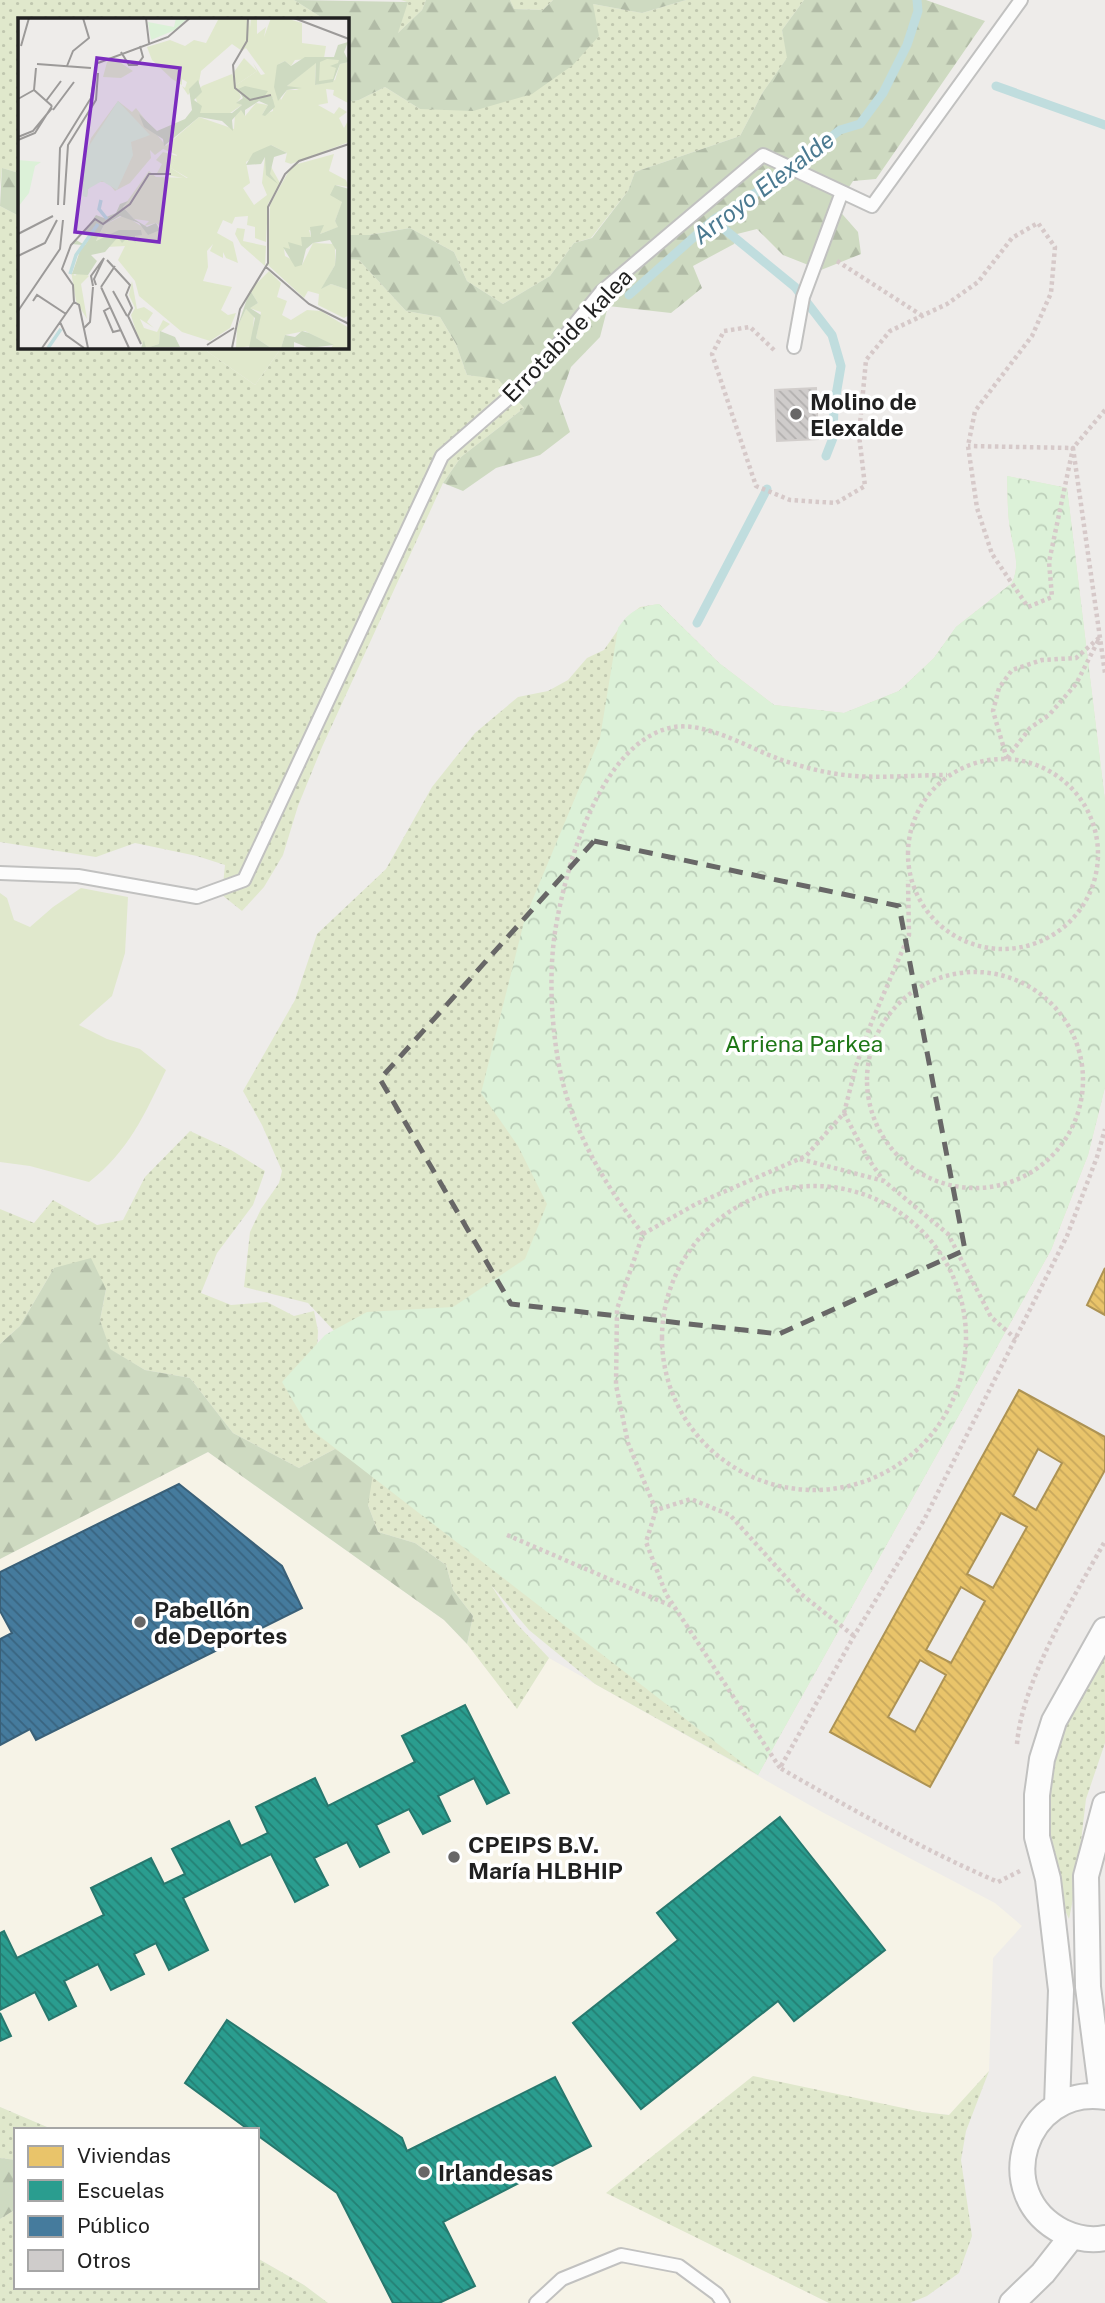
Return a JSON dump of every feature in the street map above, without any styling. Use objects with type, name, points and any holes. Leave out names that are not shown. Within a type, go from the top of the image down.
[{"type":"street","points":[[1056,2106],[1061,1990],[1048,1879],[1037,1837],[1037,1795],[1042,1759],[1054,1721],[1105,1630]]},
{"type":"street","points":[[1105,1805],[1086,1876],[1088,1987],[1103,2097],[1079,2098],[1056,2106],[1038,2122],[1026,2141],[1021,2165],[1024,2188],[1034,2209],[1051,2226],[1072,2236],[1096,2240],[1105,2238]]},
{"type":"street","points":[[1012,2303],[1043,2273],[1072,2236]]},
{"type":"lane","name":"Errotabide kalea","points":[[0,873],[78,876],[197,897],[244,880],[442,456],[528,381],[601,292],[763,155],[872,206],[1021,0]]},
{"type":"lane","points":[[794,346],[803,297],[842,192]]},
{"type":"lane","points":[[536,2303],[562,2279],[621,2255],[679,2266],[717,2294],[723,2303]]},
{"type":"path","points":[[794,346],[791,359],[782,363],[770,345],[750,327],[724,331],[712,354],[756,486],[790,500],[836,503],[865,486],[859,435],[866,360],[890,331],[947,304],[978,282],[1012,237],[1038,223],[1055,247],[1051,293],[1031,336],[975,411],[968,446],[977,508],[992,554],[1027,607],[1052,597],[1049,562],[1073,448],[1105,410]]},
{"type":"path","points":[[820,250],[921,315]]},
{"type":"path","points":[[968,446],[1073,448]]},
{"type":"path","points":[[1073,448],[1105,673]]},
{"type":"path","points":[[1007,759],[1030,728],[1049,715],[1076,684],[1100,637]]},
{"type":"path","points":[[1007,759],[993,710],[999,688],[1012,670],[1042,660],[1076,658],[1100,637]]},
{"type":"path","points":[[643,1234],[594,1164],[573,1118],[558,1060],[552,998],[555,933],[570,867],[591,807],[613,769],[639,742],[674,727],[713,730],[782,760],[832,774],[947,775],[982,761],[1007,759],[1038,766],[1066,782],[1087,807],[1097,838],[1098,870],[1087,901],[1067,926],[1039,943],[1007,950],[975,946],[946,932],[924,909],[910,880],[907,848]]},
{"type":"path","points":[[947,775],[923,802],[912,824],[907,848],[909,935],[872,1021],[844,1112],[806,1156],[696,1204],[643,1234],[617,1309],[616,1385],[628,1443],[656,1510],[646,1542],[666,1594],[780,1768],[953,1863],[998,1882],[1021,1870],[1018,1858]]},
{"type":"path","points":[[969,972],[1002,975],[1031,988],[1058,1012],[1077,1042],[1083,1077],[1080,1108],[1068,1137],[1047,1161],[1021,1178],[991,1187],[971,1188],[942,1183],[916,1170],[892,1152],[877,1128],[866,1085],[871,1048],[885,1019],[908,995],[937,979],[969,972]]},
{"type":"path","points":[[844,1112],[867,1157],[884,1181],[948,1234],[991,1317],[1016,1339]]},
{"type":"path","points":[[780,1768],[854,1636],[924,1520],[1067,1236],[1105,1129]]},
{"type":"path","points":[[798,1159],[884,1181]]},
{"type":"path","points":[[824,1187],[864,1194],[900,1212],[931,1240],[955,1276],[965,1318],[967,1362],[952,1402],[930,1439],[896,1466],[858,1485],[814,1491],[772,1485],[733,1468],[700,1439],[676,1407],[663,1370],[663,1330],[668,1290],[686,1254],[714,1225],[746,1201],[784,1188],[824,1187]]},
{"type":"path","points":[[656,1510],[691,1499],[730,1514],[800,1594],[854,1636]]},
{"type":"path","points":[[507,1535],[674,1607]]},
{"type":"highlighted area","points":[[594,841],[899,906],[965,1250],[779,1334],[511,1304],[380,1079]]},
{"type":"shaded area","name":"CPEIPS B.V. María HLBHIP","points":[[208,1452],[444,1620],[467,1644],[517,1708],[549,1658],[822,1812],[995,1903],[1022,1926],[993,1958],[989,2071],[950,2115],[922,2112],[607,2193],[829,2303],[328,2303],[304,2285],[259,2259],[259,2128],[49,2128],[0,2107],[0,1559]]},
{"type":"green space","points":[[0,0],[294,0],[322,18],[18,18],[18,173],[2,168],[0,187]]},
{"type":"green space","points":[[294,0],[408,2],[398,33],[422,10],[426,0],[510,0],[514,9],[543,10],[553,0],[686,0],[642,13],[593,4],[599,36],[573,65],[532,94],[473,111],[420,109],[385,87],[359,100],[348,102],[348,18],[322,18]]},
{"type":"green space","points":[[401,0],[426,0],[422,10],[397,34],[407,2]]},
{"type":"green space","points":[[510,0],[553,0],[543,10],[514,9]]},
{"type":"green space","points":[[686,0],[804,0],[782,30],[788,57],[763,92],[740,136],[635,172],[628,191],[591,238],[574,243],[550,276],[503,304],[467,281],[454,252],[410,228],[369,235],[348,235],[348,102],[359,100],[385,87],[420,109],[593,4],[642,13]]},
{"type":"green space","points":[[804,0],[926,0],[985,21],[876,179],[853,181],[836,207],[858,232],[861,254],[821,270],[783,255],[757,229],[737,234],[734,244],[693,266],[702,288],[671,313],[608,306],[600,337],[571,367],[559,401],[570,432],[540,455],[496,468],[463,491],[443,483],[461,457],[524,408],[498,379],[467,375],[456,344],[440,317],[406,311],[359,260],[348,259],[348,235],[369,235],[410,228],[454,252],[467,281],[503,304],[550,276],[574,243],[592,238],[628,191],[635,172],[740,136],[763,92],[787,58],[782,30]]},
{"type":"green space","points":[[2,168],[18,173],[18,215],[0,206]]},
{"type":"green space","points":[[0,206],[18,215],[18,348],[202,348],[255,385],[281,348],[348,348],[348,259],[359,260],[406,311],[440,317],[456,344],[467,375],[498,378],[524,408],[461,457],[443,483],[322,747],[298,806],[283,855],[264,887],[242,911],[222,895],[225,865],[197,856],[135,843],[96,857],[0,842]]},
{"type":"green space","points":[[202,348],[281,348],[255,385]]},
{"type":"green space","name":"Arriena Parkea","points":[[1007,476],[1067,488],[1105,801],[1105,1087],[1088,1155],[1051,1250],[758,1775],[595,1684],[529,1630],[491,1585],[516,1623],[549,1658],[517,1709],[467,1644],[473,1616],[453,1590],[446,1565],[415,1543],[378,1532],[368,1505],[335,1449],[299,1468],[233,1433],[190,1378],[145,1370],[109,1349],[100,1320],[106,1289],[54,1268],[20,1326],[0,1344],[0,1209],[34,1223],[53,1200],[97,1225],[123,1220],[145,1177],[190,1131],[231,1150],[265,1171],[253,1205],[217,1253],[201,1293],[231,1305],[267,1302],[294,1316],[314,1311],[318,1331],[317,1350],[381,1381],[308,1303],[244,1287],[250,1232],[261,1209],[279,1183],[282,1171],[262,1125],[243,1091],[295,1000],[317,934],[386,869],[432,787],[475,733],[518,697],[548,691],[568,680],[587,658],[604,650],[626,618],[640,607],[659,604],[719,663],[774,705],[844,713],[899,691],[934,658],[956,627],[1012,583],[1016,562],[1009,522]]},
{"type":"green space","name":"Arriena Parkea","points":[[1007,476],[1067,488],[1105,801],[1105,1087],[1088,1155],[1051,1250],[758,1775],[309,1428],[282,1382],[325,1335],[367,1312],[453,1307],[525,1259],[547,1204],[518,1146],[481,1093],[525,918],[600,738],[618,628],[636,610],[659,604],[719,663],[774,705],[844,713],[899,691],[934,658],[956,627],[1012,583],[1016,562],[1009,522]]},
{"type":"green space","points":[[81,888],[128,897],[125,953],[112,996],[79,1025],[107,1039],[140,1049],[166,1070],[143,1117],[125,1145],[89,1182],[30,1166],[0,1162],[0,893],[7,898],[14,920],[30,927]]},
{"type":"green space","points":[[91,1258],[106,1289],[100,1320],[110,1349],[145,1370],[190,1378],[233,1433],[299,1468],[335,1449],[373,1474],[368,1505],[378,1532],[415,1543],[446,1565],[453,1590],[473,1616],[467,1644],[444,1620],[208,1452],[0,1559],[0,1344],[20,1326],[54,1268]]},
{"type":"green space","points":[[1105,1644],[1105,1743],[1086,1799],[1069,1919],[1056,1888],[1049,1841],[1052,1769],[1062,1724],[1070,1705]]},
{"type":"green space","points":[[989,2071],[966,2131],[961,2160],[972,2236],[959,2273],[927,2296],[910,2303],[829,2303],[606,2193],[753,2076],[922,2112],[949,2115]]},
{"type":"green space","points":[[0,2107],[49,2128],[14,2128],[14,2160],[0,2158]]},
{"type":"green space","points":[[0,2158],[14,2160],[14,2210],[0,2219]]},
{"type":"green space","points":[[14,2210],[14,2289],[259,2289],[259,2259],[304,2285],[328,2303],[0,2303],[0,2219]]},
{"type":"building: Viviendas","points":[[1105,1268],[1105,1315],[1087,1305]]},
{"type":"building: Viviendas","points":[[1019,1390],[1105,1437],[1105,1470],[930,1787],[830,1732]],"holes":[[[1038,1449],[1062,1463],[1036,1510],[1013,1496]],[[1001,1513],[1027,1527],[993,1588],[967,1574]],[[961,1587],[985,1601],[951,1663],[926,1650]],[[920,1660],[946,1675],[915,1732],[888,1717]]]},
{"type":"building: Escuelas","points":[[465,1705],[509,1793],[487,1804],[474,1778],[438,1796],[450,1821],[423,1834],[409,1809],[376,1825],[389,1852],[360,1867],[347,1842],[314,1858],[328,1885],[295,1902],[271,1854],[183,1898],[208,1950],[169,1970],[156,1943],[134,1954],[144,1974],[111,1990],[98,1964],[64,1981],[76,2006],[49,2020],[35,1992],[0,2010],[0,1933],[4,1931],[17,1958],[104,1915],[91,1888],[151,1858],[164,1884],[185,1874],[172,1849],[229,1821],[241,1846],[268,1833],[256,1807],[315,1778],[328,1806],[415,1762],[402,1736]]},
{"type":"building: Escuelas","points":[[780,1817],[885,1950],[794,2021],[778,2001],[641,2109],[573,2023],[678,1940],[657,1913]]},
{"type":"building: Escuelas","points":[[0,2013],[11,2036],[0,2041]]},
{"type":"building: Escuelas","name":"Irlandesas","points":[[227,2020],[402,2138],[407,2151],[555,2077],[591,2146],[443,2222],[475,2286],[439,2303],[393,2303],[337,2193],[259,2136],[259,2128],[246,2128],[185,2083]]},
{"type":"building: Público","name":"Pabellón de Deportes","points":[[179,1484],[282,1566],[302,1608],[36,1740],[30,1729],[0,1745],[0,1639],[12,1633],[0,1611],[0,1572]]},
{"type":"building: Otros","name":"Molino de Elexalde","points":[[816,388],[818,439],[777,441],[775,390]]},
{"type":"waterway","name":"Arroyo Elexalde","points":[[629,295],[713,220],[774,181],[840,130],[860,124],[883,93],[907,45],[918,11],[917,0]]},
{"type":"waterway","points":[[996,86],[1105,125]]},
{"type":"waterway","points":[[713,220],[795,287],[832,335],[841,366],[834,407],[833,438],[826,456]]},
{"type":"waterway","points":[[697,623],[767,489]]},
{"type":"place","name":"Molino de Elexalde","points":[[796,414]]},
{"type":"place","name":"Pabellón de Deportes","points":[[140,1622]]},
{"type":"place","name":"CPEIPS B.V. María HLBHIP","points":[[454,1857]]},
{"type":"place","name":"Irlandesas","points":[[424,2172]]}]
